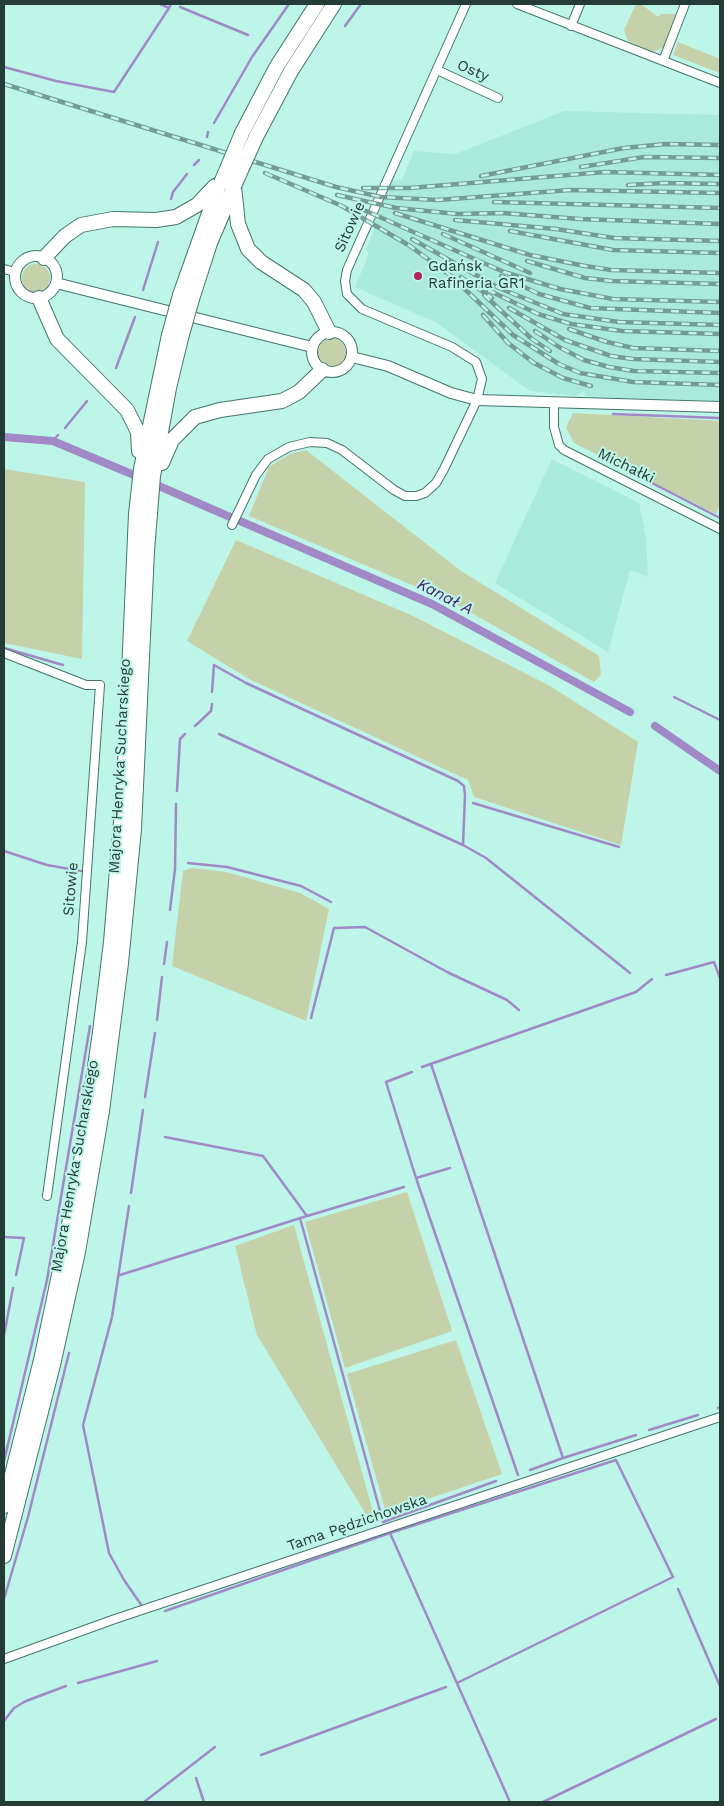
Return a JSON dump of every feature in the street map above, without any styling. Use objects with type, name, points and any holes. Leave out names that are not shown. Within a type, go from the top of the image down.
[{"type":"highway","name":"Majora Henryka Sucharskiego","points":[[4,1506],[41,1360],[63,1256],[100,1032],[111,942],[124,786],[136,514],[141,468],[186,297],[227,184],[277,66],[317,4]]},
{"type":"highway","name":"Majora Henryka Sucharskiego","points":[[249,135],[334,4]]},
{"type":"highway","points":[[44,258],[65,236],[81,225],[100,220],[156,220],[176,217],[197,205],[214,187],[227,184],[238,224],[248,249],[261,262],[304,290],[314,302],[329,332]]},
{"type":"highway","points":[[39,298],[57,339],[124,405],[132,417],[138,432],[138,464],[141,468]]},
{"type":"highway","name":"Majora Henryka Sucharskiego","points":[[4,1556],[40,1423],[63,1323],[87,1202],[108,1072],[134,828],[153,476],[175,336]]},
{"type":"highway","points":[[153,476],[160,469],[172,440],[195,417],[220,410],[282,401],[299,392],[322,370]]},
{"type":"street","name":"Sitowie","points":[[232,525],[256,474],[268,459],[289,447],[310,442],[328,443],[342,450],[388,486],[405,496],[416,496],[426,493],[436,483],[444,470],[477,400],[482,379],[476,362],[463,352],[362,310],[347,294],[345,281],[347,270],[466,4]]},
{"type":"street","points":[[517,4],[720,83]]},
{"type":"street","points":[[571,26],[580,4]]},
{"type":"street","points":[[663,61],[685,4]]},
{"type":"street","name":"Osty","points":[[437,70],[498,98]]},
{"type":"street","points":[[34,256],[44,258],[55,268],[56,283],[52,292],[39,298],[30,298],[22,293],[15,281],[15,272],[24,260],[34,256]]},
{"type":"street","points":[[4,269],[15,272]]},
{"type":"street","points":[[56,283],[312,347]]},
{"type":"street","points":[[329,332],[342,334],[347,338],[351,344],[352,357],[342,370],[332,373],[322,370],[312,358],[312,347],[316,339],[329,332]]},
{"type":"street","points":[[352,357],[388,366],[451,393],[477,400],[720,407]]},
{"type":"street","name":"Michałki","points":[[554,403],[554,426],[560,445],[564,450],[720,529]]},
{"type":"street","name":"Sitowie","points":[[4,653],[86,685],[100,685],[82,942],[46,1196]]},
{"type":"street","name":"Tama Pędzichowska","points":[[4,1659],[115,1619],[720,1417]]},
{"type":"shaded area","points":[[564,111],[720,115],[720,401],[588,397],[583,391],[576,396],[530,391],[437,323],[355,287],[369,254],[366,249],[375,229],[372,227],[391,180],[402,180],[414,151],[455,154]]},
{"type":"shaded area","points":[[552,459],[639,503],[646,538],[648,577],[630,570],[608,652],[495,583]]},
{"type":"green space","points":[[636,4],[641,4],[658,17],[661,14],[677,14],[664,47],[653,52],[628,41],[624,30]]},
{"type":"green space","points":[[678,42],[720,59],[720,73],[673,55]]},
{"type":"green space","points":[[36,264],[46,268],[50,278],[46,288],[36,292],[26,288],[22,278],[26,268]]},
{"type":"green space","points":[[331,338],[341,343],[346,353],[341,363],[331,368],[321,363],[316,353],[321,343]]},
{"type":"green space","points":[[573,413],[720,421],[720,504],[716,514],[574,443],[566,428]]},
{"type":"green space","points":[[306,450],[461,571],[599,656],[601,675],[594,682],[452,602],[249,516],[269,467],[290,454]]},
{"type":"green space","points":[[4,469],[85,482],[82,659],[4,643]]},
{"type":"green space","points":[[236,540],[413,616],[550,686],[638,742],[621,845],[474,797],[468,780],[249,679],[187,641]]},
{"type":"green space","points":[[192,868],[226,872],[300,893],[329,909],[306,1021],[172,966],[183,871]]},
{"type":"green space","points":[[407,1192],[452,1331],[345,1368],[305,1222]]},
{"type":"green space","points":[[294,1225],[374,1516],[370,1521],[257,1335],[235,1246]]},
{"type":"green space","points":[[456,1340],[502,1474],[386,1513],[347,1374]]},
{"type":"waterway","points":[[160,4],[169,8],[171,4]]},
{"type":"waterway","points":[[214,123],[252,57],[289,4]]},
{"type":"waterway","points":[[345,26],[361,4]]},
{"type":"waterway","points":[[180,7],[248,35]]},
{"type":"waterway","points":[[4,67],[56,81],[114,92],[169,8]]},
{"type":"waterway","points":[[207,137],[208,132]]},
{"type":"waterway","points":[[194,165],[199,160]]},
{"type":"waterway","points":[[171,199],[173,192],[187,174]]},
{"type":"waterway","points":[[143,290],[158,242]]},
{"type":"waterway","points":[[116,368],[135,317]]},
{"type":"waterway","points":[[65,428],[87,401]]},
{"type":"waterway","points":[[613,414],[720,418]]},
{"type":"waterway","name":"Kanał A","points":[[53,441],[58,435]]},
{"type":"waterway","name":"Kanał A","points":[[4,437],[53,441],[141,478]]},
{"type":"waterway","points":[[621,467],[720,518]]},
{"type":"waterway","name":"Kanał A","points":[[152,483],[230,517]]},
{"type":"waterway","name":"Kanał A","points":[[240,521],[432,604],[630,712]]},
{"type":"waterway","points":[[4,648],[63,665]]},
{"type":"waterway","points":[[212,692],[214,665],[246,683],[458,781],[464,786],[465,795],[463,845]]},
{"type":"waterway","points":[[674,697],[720,720]]},
{"type":"waterway","points":[[195,726],[211,711],[212,704]]},
{"type":"waterway","name":"Kanał A","points":[[655,726],[720,771]]},
{"type":"waterway","points":[[177,791],[180,739],[185,734]]},
{"type":"waterway","points":[[219,734],[463,845],[486,858],[630,973]]},
{"type":"waterway","points":[[473,803],[619,847]]},
{"type":"waterway","points":[[170,910],[175,869],[176,804]]},
{"type":"waterway","points":[[4,851],[47,865],[81,871]]},
{"type":"waterway","points":[[188,863],[227,867],[301,886],[331,902]]},
{"type":"waterway","points":[[311,1018],[334,928],[365,927],[447,972],[507,1000],[519,1010]]},
{"type":"waterway","points":[[164,964],[167,942]]},
{"type":"waterway","points":[[666,975],[714,962],[720,978]]},
{"type":"waterway","points":[[157,1020],[162,977]]},
{"type":"waterway","points":[[422,1067],[636,992],[652,979]]},
{"type":"waterway","points":[[4,1461],[47,1280],[90,1026]]},
{"type":"waterway","points":[[145,1097],[155,1033]]},
{"type":"waterway","points":[[431,1064],[563,1458],[636,1435]]},
{"type":"waterway","points":[[412,1072],[386,1082],[416,1178],[450,1168]]},
{"type":"waterway","points":[[131,1193],[143,1110]]},
{"type":"waterway","points":[[120,1275],[307,1216],[263,1156],[165,1137]]},
{"type":"waterway","points":[[416,1178],[518,1475]]},
{"type":"waterway","points":[[307,1216],[404,1187]]},
{"type":"waterway","points":[[129,1206],[112,1317],[83,1425],[109,1553],[124,1580],[142,1606]]},
{"type":"waterway","points":[[300,1218],[383,1522],[496,1481]]},
{"type":"waterway","points":[[4,1237],[24,1238],[16,1275]]},
{"type":"waterway","points":[[4,1335],[13,1288]]},
{"type":"waterway","points":[[4,1599],[28,1517],[69,1353]]},
{"type":"waterway","points":[[649,1430],[698,1415]]},
{"type":"waterway","points":[[530,1470],[563,1458]]},
{"type":"waterway","points":[[390,1533],[616,1460],[673,1577],[457,1683]]},
{"type":"waterway","points":[[165,1611],[390,1533],[510,1802]]},
{"type":"waterway","points":[[678,1589],[720,1686]]},
{"type":"waterway","points":[[78,1683],[157,1661]]},
{"type":"waterway","points":[[4,1721],[14,1708],[26,1701],[66,1686]]},
{"type":"waterway","points":[[261,1755],[446,1687]]},
{"type":"waterway","points":[[543,1802],[716,1719]]},
{"type":"waterway","points":[[144,1802],[215,1747]]},
{"type":"waterway","points":[[196,1778],[204,1802]]},
{"type":"railway","points":[[4,84],[336,187],[381,197],[438,200],[570,190],[720,193]]},
{"type":"railway","points":[[481,176],[624,148],[666,144],[720,145]]},
{"type":"railway","points":[[581,167],[644,157],[720,158]]},
{"type":"railway","points":[[363,188],[410,188],[605,172],[720,175]]},
{"type":"railway","points":[[265,173],[342,206],[410,246],[451,276],[513,335],[559,364],[580,373],[633,382],[720,385]]},
{"type":"railway","points":[[628,185],[664,183],[720,184]]},
{"type":"railway","points":[[337,195],[396,208],[458,214],[502,213],[580,219],[720,224]]},
{"type":"railway","points":[[494,202],[720,208]]},
{"type":"railway","points":[[357,207],[504,272],[560,289],[613,299],[720,302]]},
{"type":"railway","points":[[395,213],[530,255],[585,266],[611,270],[720,273]]},
{"type":"railway","points":[[455,220],[556,229],[614,238],[720,241]]},
{"type":"railway","points":[[510,231],[613,250],[720,253]]},
{"type":"railway","points":[[443,234],[530,273]]},
{"type":"railway","points":[[412,239],[499,288],[563,314],[619,322],[720,325]]},
{"type":"railway","points":[[527,261],[585,278],[612,281],[720,284]]},
{"type":"railway","points":[[501,276],[539,294],[590,308],[720,313]]},
{"type":"railway","points":[[461,277],[492,298]]},
{"type":"railway","points":[[488,290],[538,314],[571,324],[622,331],[720,334]]},
{"type":"railway","points":[[484,295],[532,339],[550,351]]},
{"type":"railway","points":[[509,308],[565,340],[611,356],[633,359],[720,362]]},
{"type":"railway","points":[[483,315],[508,343],[534,363],[563,378],[591,386]]},
{"type":"railway","points":[[569,329],[607,342],[633,348],[720,351]]},
{"type":"railway","points":[[535,331],[559,347],[584,360],[609,367],[634,371],[720,373]]},
{"type":"place","name":"Gdańsk Rafineria GR1","points":[[418,276]]}]
